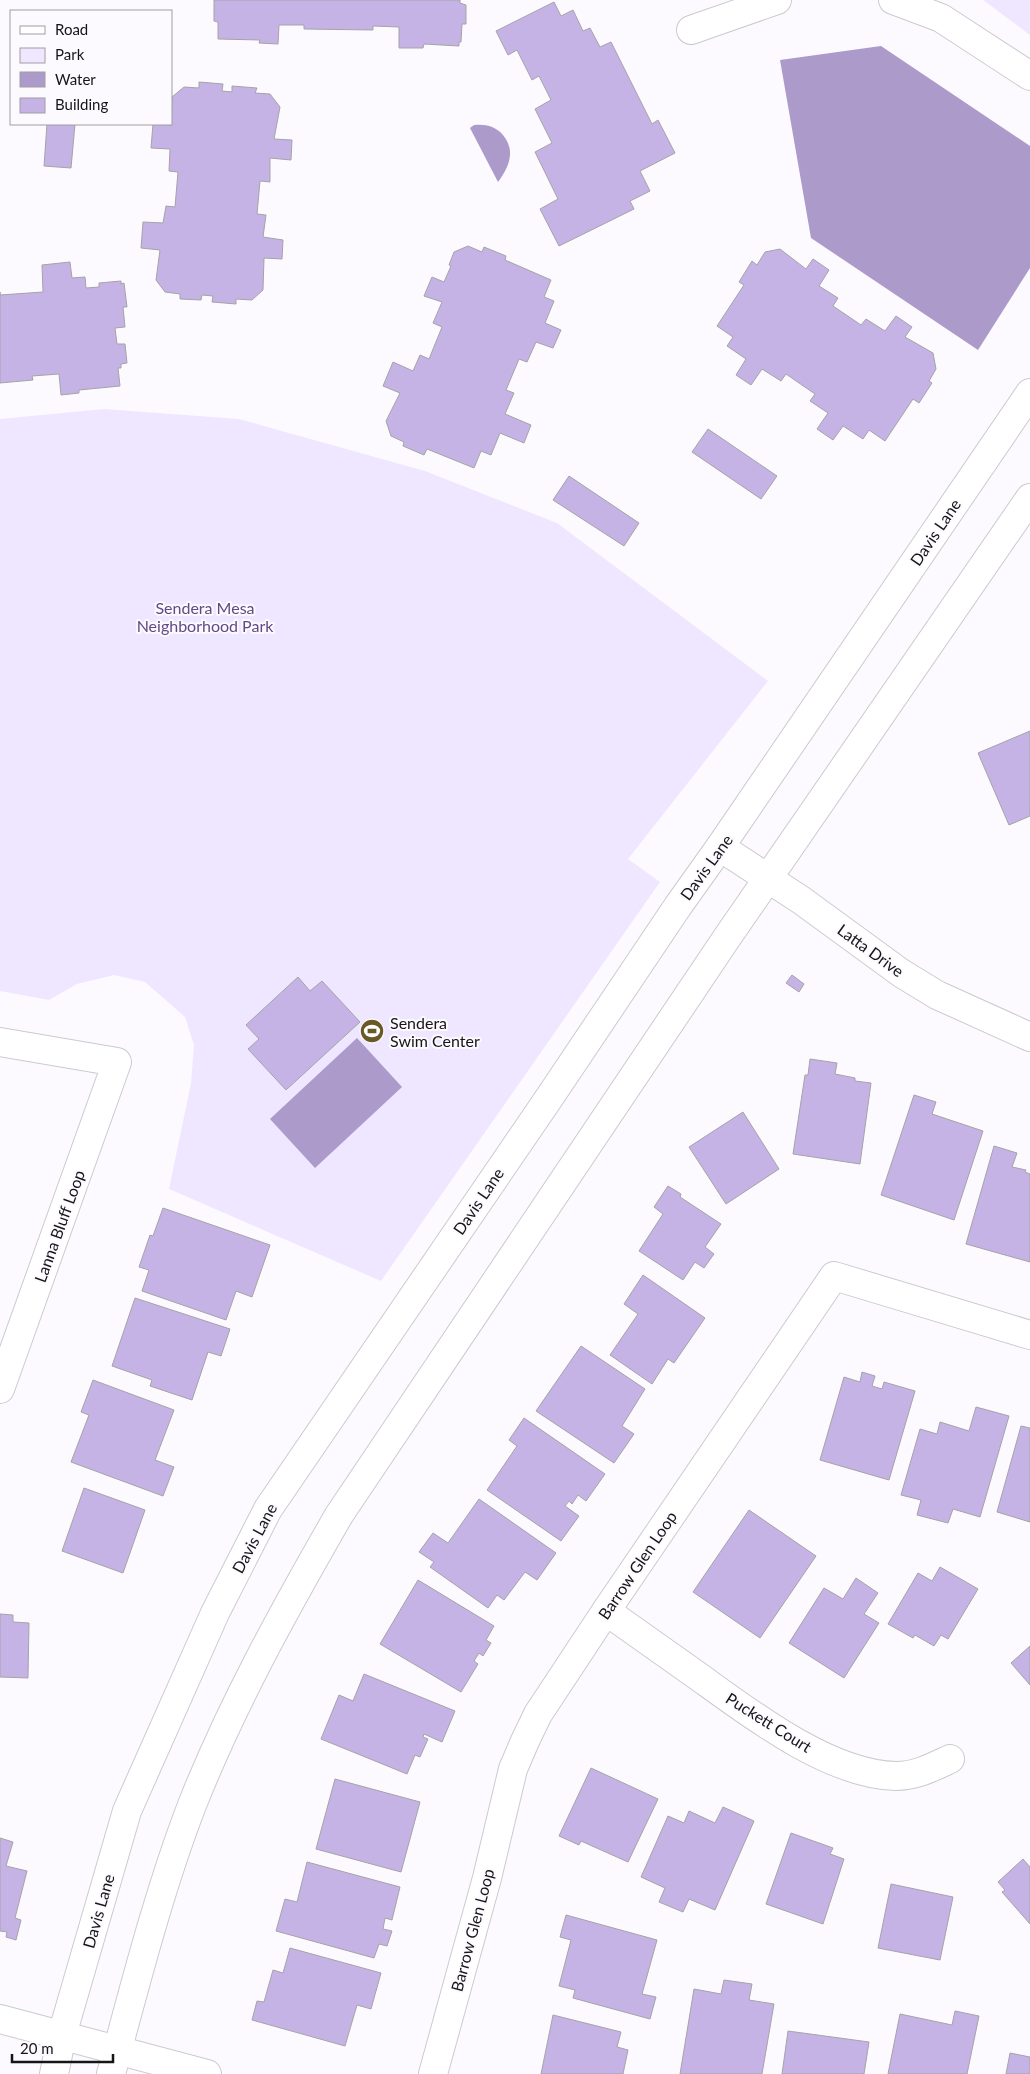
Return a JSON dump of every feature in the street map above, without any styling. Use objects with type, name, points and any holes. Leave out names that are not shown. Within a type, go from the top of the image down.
[{"type":"main road","points":[[691,30],[777,0]]},
{"type":"main road","points":[[892,0],[940,18],[1030,76]]},
{"type":"main road","name":"Davis Lane","points":[[54,2074],[62,2034],[127,1810],[215,1614],[268,1509],[1030,392]]},
{"type":"main road","points":[[114,2062],[167,1877],[192,1805],[247,1682],[284,1610],[339,1515],[768,878],[1030,498]]},
{"type":"main road","name":"Latta Drive","points":[[720,847],[801,900],[901,973],[937,995],[1030,1037]]},
{"type":"main road","name":"Lanna Bluff Loop","points":[[0,1042],[117,1062],[0,1389]]},
{"type":"main road","name":"Barrow Glen Loop","points":[[433,2074],[487,1878],[513,1769],[538,1714],[834,1276],[1030,1335]]},
{"type":"main road","name":"Puckett Court","points":[[606,1611],[744,1709],[790,1738],[830,1758],[866,1772],[897,1776],[925,1771],[950,1759]]},
{"type":"main road","points":[[0,2019],[62,2034],[114,2062],[207,2074]]},
{"type":"green space","points":[[983,0],[1030,0],[1030,35]]},
{"type":"green space","name":"Sendera Mesa Neighborhood Park","points":[[104,409],[239,419],[425,471],[557,523],[768,681],[628,859],[660,882],[381,1281],[169,1189],[191,1083],[194,1045],[185,1017],[145,982],[114,975],[77,984],[49,1000],[0,991],[0,419]]},
{"type":"water","points":[[881,46],[1030,146],[1030,268],[978,350],[811,238],[780,60]]},
{"type":"water","points":[[474,125],[486,125],[493,128],[500,132],[507,141],[510,159],[498,182],[470,128]]},
{"type":"water","points":[[357,1038],[402,1087],[315,1168],[270,1119]]},
{"type":"building","points":[[214,0],[460,0],[460,3],[466,5],[466,24],[462,24],[459,46],[424,44],[423,48],[399,48],[399,27],[373,26],[373,30],[304,29],[304,25],[279,25],[278,44],[259,43],[260,40],[218,39],[218,22],[214,21]]},
{"type":"building","points":[[554,2],[561,16],[573,10],[583,31],[590,28],[600,47],[611,42],[652,124],[658,120],[675,153],[640,171],[650,191],[630,201],[634,209],[559,246],[540,209],[558,199],[535,152],[552,143],[535,109],[551,100],[539,76],[532,80],[517,50],[508,55],[496,31]]},
{"type":"building","points":[[199,82],[223,84],[222,91],[232,92],[232,86],[257,88],[255,93],[270,94],[280,107],[274,139],[292,140],[291,160],[270,158],[270,182],[260,181],[257,214],[266,215],[263,237],[283,240],[282,259],[264,258],[263,290],[252,300],[236,299],[236,304],[212,302],[213,296],[202,295],[201,300],[180,299],[180,294],[165,292],[156,280],[160,250],[141,248],[143,222],[163,223],[166,206],[175,207],[178,172],[169,171],[170,149],[151,148],[153,125],[172,125],[172,97],[184,87],[199,88]]},
{"type":"building","points":[[47,125],[75,125],[71,168],[44,166]]},
{"type":"building","points":[[468,246],[482,252],[484,247],[506,256],[505,260],[551,280],[544,297],[554,301],[545,323],[561,330],[553,348],[536,342],[527,362],[519,359],[506,390],[514,393],[505,414],[531,425],[524,443],[500,433],[491,455],[481,451],[474,468],[427,449],[424,455],[403,446],[404,442],[391,436],[386,421],[400,393],[383,386],[393,362],[413,371],[420,355],[429,359],[442,327],[433,323],[442,302],[424,296],[432,277],[444,282],[451,266],[449,265],[454,252]]},
{"type":"building","points":[[780,249],[806,269],[813,259],[829,270],[819,286],[838,298],[833,306],[861,325],[866,319],[885,331],[896,316],[912,327],[905,337],[933,353],[936,369],[929,381],[932,383],[919,403],[913,399],[885,441],[869,430],[863,439],[843,426],[833,440],[817,429],[828,413],[810,401],[815,394],[786,374],[781,381],[762,369],[751,385],[736,375],[746,359],[727,346],[733,337],[717,326],[744,285],[739,282],[752,261],[757,265],[765,252]]},
{"type":"building","points":[[70,262],[72,278],[85,277],[86,288],[99,287],[99,283],[121,281],[121,284],[124,283],[127,307],[123,307],[125,327],[115,328],[117,344],[125,344],[127,363],[121,364],[121,368],[118,368],[120,386],[79,390],[79,393],[61,395],[59,374],[32,376],[33,380],[0,383],[0,295],[43,292],[42,265]]},
{"type":"building","points":[[708,429],[777,476],[761,499],[692,452]]},
{"type":"building","points":[[569,476],[639,523],[624,546],[553,500]]},
{"type":"building","points":[[1030,731],[1030,816],[1009,825],[978,753]]},
{"type":"building","points":[[792,975],[804,984],[799,992],[786,983]]},
{"type":"building","points":[[298,977],[310,991],[322,981],[360,1022],[286,1090],[248,1049],[259,1039],[246,1025]]},
{"type":"building","points":[[810,1059],[837,1063],[835,1074],[855,1078],[855,1081],[871,1083],[860,1164],[793,1154],[805,1075],[808,1075]]},
{"type":"building","points":[[914,1095],[936,1102],[932,1114],[983,1131],[954,1220],[881,1195]]},
{"type":"building","points":[[743,1112],[779,1169],[726,1204],[689,1147]]},
{"type":"building","points":[[994,1146],[1017,1153],[1012,1167],[1026,1170],[1025,1172],[1030,1174],[1030,1262],[966,1244]]},
{"type":"building","points":[[668,1186],[681,1194],[680,1197],[721,1224],[705,1247],[714,1254],[704,1268],[695,1262],[683,1280],[639,1251],[663,1214],[654,1207]]},
{"type":"building","points":[[163,1208],[270,1245],[252,1297],[236,1291],[226,1320],[142,1291],[149,1270],[139,1267],[150,1235],[153,1236]]},
{"type":"building","points":[[643,1275],[705,1318],[674,1363],[668,1359],[652,1384],[610,1355],[638,1314],[624,1304]]},
{"type":"building","points":[[135,1298],[230,1329],[221,1356],[208,1352],[192,1400],[150,1386],[152,1380],[112,1366]]},
{"type":"building","points":[[581,1346],[645,1389],[622,1426],[634,1434],[614,1463],[536,1411]]},
{"type":"building","points":[[862,1372],[875,1376],[872,1386],[882,1389],[884,1382],[915,1391],[889,1480],[820,1460],[844,1377],[860,1382]]},
{"type":"building","points":[[93,1380],[174,1410],[155,1460],[174,1467],[163,1496],[71,1462],[89,1415],[81,1412]]},
{"type":"building","points":[[976,1407],[1009,1416],[980,1517],[953,1509],[948,1523],[917,1515],[921,1500],[901,1495],[920,1429],[937,1434],[940,1422],[969,1431]]},
{"type":"building","points":[[524,1418],[605,1474],[586,1501],[578,1495],[572,1504],[569,1501],[565,1506],[579,1516],[561,1541],[487,1490],[517,1446],[509,1440]]},
{"type":"building","points":[[1021,1426],[1030,1428],[1030,1522],[997,1512]]},
{"type":"building","points":[[84,1488],[145,1510],[123,1573],[62,1551]]},
{"type":"building","points":[[479,1499],[556,1553],[537,1580],[525,1572],[504,1600],[497,1595],[488,1608],[430,1567],[434,1562],[419,1552],[433,1533],[448,1543]]},
{"type":"building","points":[[749,1510],[816,1556],[760,1638],[693,1592]]},
{"type":"building","points":[[940,1567],[978,1589],[948,1639],[941,1635],[934,1646],[915,1635],[913,1638],[888,1624],[918,1573],[932,1581]]},
{"type":"building","points":[[856,1578],[878,1593],[864,1614],[879,1623],[844,1678],[789,1643],[824,1588],[843,1599]]},
{"type":"building","points":[[418,1580],[494,1626],[486,1640],[491,1643],[483,1656],[479,1653],[474,1661],[478,1664],[461,1692],[380,1644]]},
{"type":"building","points":[[0,1614],[13,1615],[13,1622],[29,1623],[28,1678],[0,1677]]},
{"type":"building","points":[[1030,1646],[1030,1685],[1011,1663]]},
{"type":"building","points":[[364,1674],[455,1711],[442,1742],[424,1734],[423,1737],[428,1739],[420,1757],[415,1755],[407,1774],[321,1739],[339,1695],[353,1701]]},
{"type":"building","points":[[591,1768],[658,1799],[628,1862],[581,1841],[579,1845],[559,1836]]},
{"type":"building","points":[[335,1779],[420,1802],[401,1872],[316,1849]]},
{"type":"building","points":[[723,1807],[754,1821],[715,1910],[689,1899],[683,1912],[659,1902],[665,1888],[641,1877],[668,1816],[684,1823],[689,1811],[715,1823]]},
{"type":"building","points":[[791,1833],[833,1848],[830,1854],[844,1859],[823,1924],[766,1904]]},
{"type":"building","points":[[0,1838],[13,1842],[6,1866],[27,1871],[15,1918],[21,1920],[16,1940],[6,1937],[7,1932],[0,1931]]},
{"type":"building","points":[[1023,1859],[1030,1867],[1030,1924],[1002,1892],[1005,1890],[998,1882]]},
{"type":"building","points":[[307,1862],[400,1887],[392,1920],[385,1918],[383,1929],[392,1931],[387,1946],[379,1944],[374,1958],[276,1931],[285,1899],[297,1902]]},
{"type":"building","points":[[891,1884],[953,1897],[940,1960],[878,1948]]},
{"type":"building","points":[[566,1915],[657,1940],[642,1994],[656,1997],[650,2019],[573,1998],[575,1990],[559,1986],[571,1940],[560,1937]]},
{"type":"building","points":[[290,1948],[381,1973],[371,2009],[357,2005],[345,2046],[252,2020],[257,2001],[264,2002],[273,1970],[283,1973]]},
{"type":"building","points":[[724,1980],[752,1984],[749,2000],[774,2004],[762,2074],[680,2074],[694,1989],[721,1994]]},
{"type":"building","points":[[955,2011],[979,2016],[967,2074],[888,2074],[900,2014],[952,2025]]},
{"type":"building","points":[[553,2015],[621,2032],[617,2047],[628,2050],[623,2074],[541,2074]]},
{"type":"building","points":[[788,2031],[869,2042],[864,2074],[782,2074]]},
{"type":"building","points":[[1010,2053],[1030,2057],[1030,2074],[1006,2074]]},
{"type":"place","name":"Sendera Swim Center","points":[[372,1031]]}]
